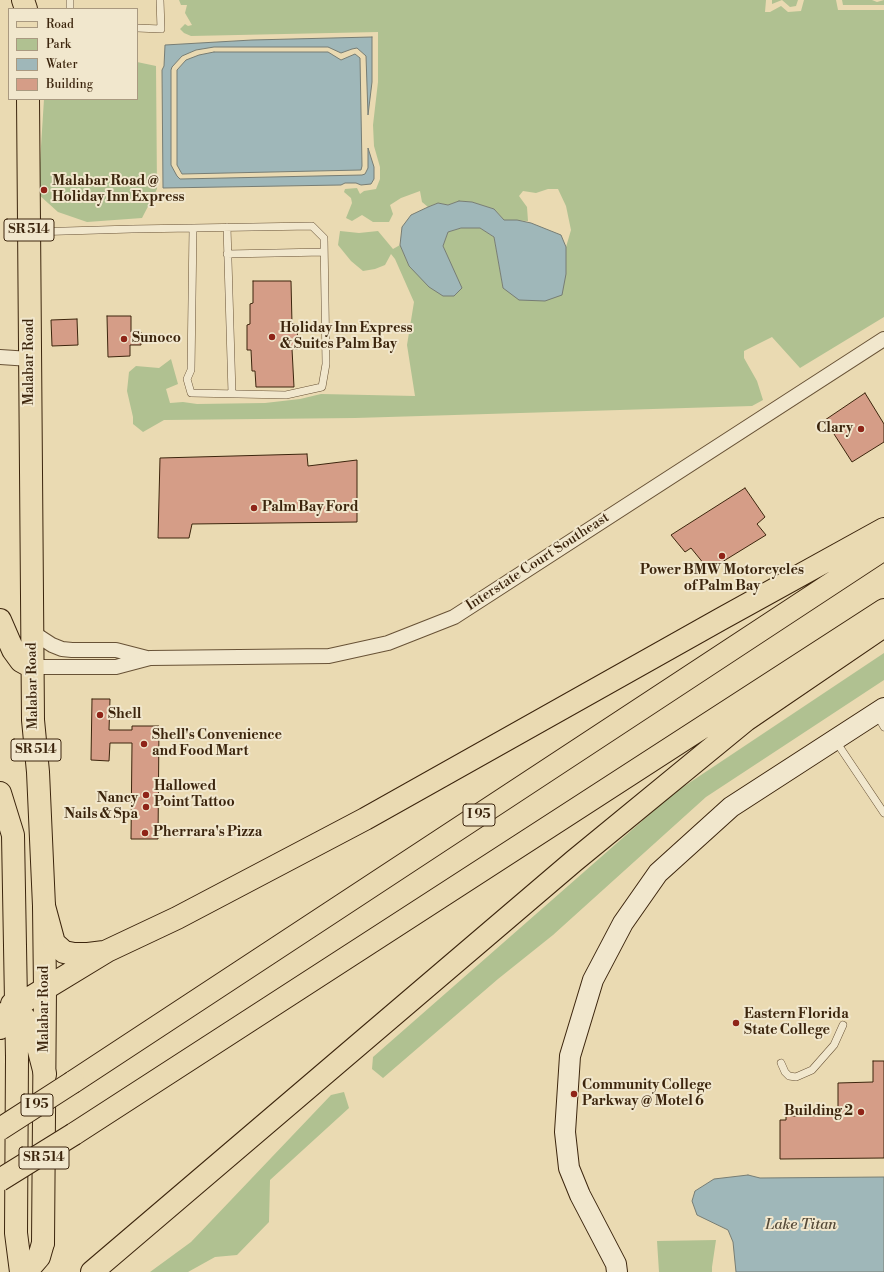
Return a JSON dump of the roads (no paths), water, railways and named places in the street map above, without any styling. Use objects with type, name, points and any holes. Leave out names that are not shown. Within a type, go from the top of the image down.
[{"type":"main road","name":"Malabar Road","points":[[28,100],[32,718],[38,772],[44,906],[45,1074],[43,1243]]},
{"type":"main road","points":[[8,1002],[45,989],[107,951],[177,918],[365,819],[884,529]]},
{"type":"main road","name":"I 95","points":[[0,1129],[884,549]]},
{"type":"main road","points":[[0,1180],[74,1134],[884,610]]},
{"type":"main road","points":[[0,620],[13,650],[22,661],[32,667]]},
{"type":"main road","points":[[92,1272],[562,871],[746,720],[884,626]]},
{"type":"main road","points":[[0,793],[13,835],[8,1012],[0,1028]]},
{"type":"main road","points":[[44,906],[54,943],[64,952],[88,954],[107,951]]},
{"type":"main road","points":[[8,1002],[33,1028],[45,1074]]},
{"type":"main road","points":[[8,1002],[17,1057],[16,1233],[21,1272]]},
{"type":"main road","points":[[26,1272],[39,1257],[43,1243]]},
{"type":"street","name":"Interstate Court Southeast","points":[[32,632],[62,648],[72,650],[116,650],[150,658],[329,656],[388,643],[454,617],[884,339]]},
{"type":"street","points":[[0,357],[30,359]]},
{"type":"street","name":"Interstate Court Southeast","points":[[32,667],[116,667],[150,658]]},
{"type":"street","points":[[617,1272],[616,1264],[580,1195],[569,1168],[565,1132],[570,1056],[593,980],[623,923],[658,873],[731,808],[835,740],[881,716]]},
{"type":"street","name":"Malabar Road","points":[[43,1243],[43,1272]]},
{"type":"lane","points":[[138,28],[161,29],[160,0]]},
{"type":"lane","points":[[29,232],[227,227],[312,226],[324,238],[326,364],[322,387],[286,395],[191,393],[187,379],[191,370],[193,228]]},
{"type":"lane","points":[[227,227],[232,394]]},
{"type":"lane","points":[[227,254],[324,252]]},
{"type":"lane","points":[[835,740],[884,813]]},
{"type":"lane","points":[[781,1063],[785,1072],[789,1076],[796,1077],[812,1070],[834,1045],[843,1025]]},
{"type":"water","points":[[372,37],[372,82],[368,115],[366,56],[357,48],[341,53],[328,47],[214,47],[196,50],[182,56],[171,70],[171,165],[180,179],[362,175],[365,174],[368,168],[368,148],[374,167],[374,179],[371,184],[361,185],[356,183],[345,183],[341,185],[163,188],[162,70],[164,66],[165,45],[252,40]]},
{"type":"water","points":[[214,52],[328,52],[341,60],[355,54],[360,58],[361,170],[182,174],[177,165],[177,70],[186,60],[199,55]]},
{"type":"water","points":[[459,201],[472,202],[494,209],[504,220],[517,220],[531,223],[561,235],[566,247],[566,274],[562,295],[545,301],[519,300],[503,288],[494,237],[480,228],[461,228],[448,232],[443,246],[462,288],[454,296],[443,296],[429,287],[409,266],[400,245],[402,227],[411,215],[428,207],[438,203],[448,205]]},
{"type":"water","name":"Lake Titan","points":[[748,1175],[760,1178],[884,1177],[884,1272],[736,1272],[733,1242],[728,1230],[697,1215],[692,1201],[695,1191],[714,1179]]},
{"type":"place","name":"Malabar Road @ Holiday Inn Express","points":[[44,190]]},
{"type":"place","name":"Holiday Inn Express & Suites Palm Bay","points":[[272,337]]},
{"type":"place","name":"Sunoco","points":[[124,339]]},
{"type":"place","name":"Clary","points":[[861,429]]},
{"type":"place","name":"Palm Bay Ford","points":[[254,508]]},
{"type":"place","name":"Power BMW Motorcycles of Palm Bay","points":[[722,556]]},
{"type":"place","name":"Shell","points":[[100,715]]},
{"type":"place","name":"Shell's Convenience and Food Mart","points":[[144,744]]},
{"type":"place","name":"Hallowed Point Tattoo","points":[[146,795]]},
{"type":"place","name":"Nancy Nails & Spa","points":[[146,807]]},
{"type":"place","name":"Pherrara's Pizza","points":[[145,833]]},
{"type":"place","name":"Eastern Florida State College","points":[[736,1023]]},
{"type":"place","name":"Community College Parkway @ Motel 6","points":[[574,1094]]},
{"type":"place","name":"Building 2","points":[[861,1112]]}]
